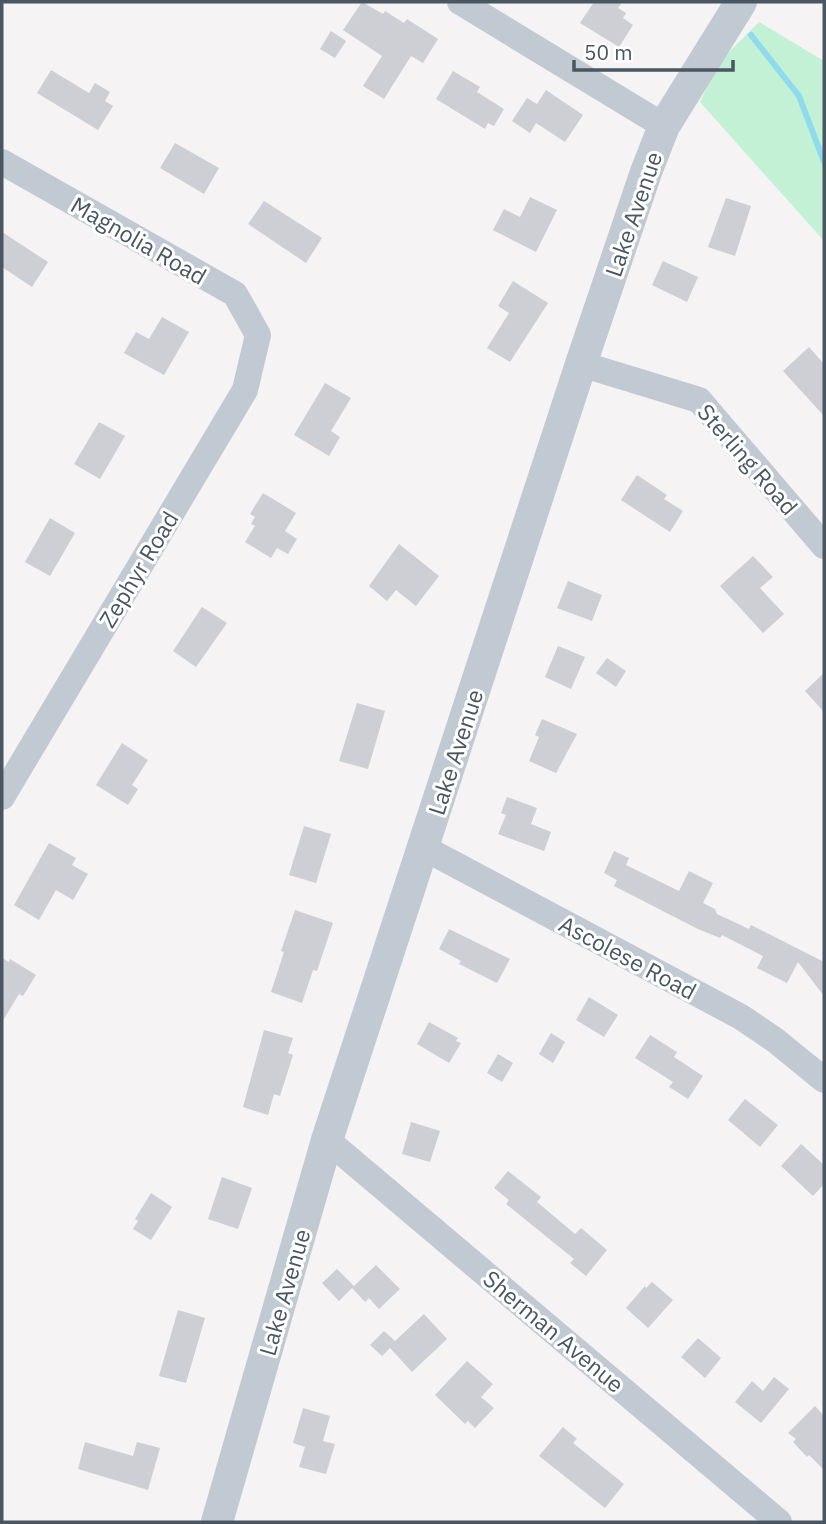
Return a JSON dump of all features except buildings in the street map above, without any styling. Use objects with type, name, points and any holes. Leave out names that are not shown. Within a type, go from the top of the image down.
[{"type":"street","points":[[460,2],[664,126]]},
{"type":"street","name":"Lake Avenue","points":[[217,1522],[327,1140],[581,364],[664,126],[741,2]]},
{"type":"street","name":"Magnolia Road","points":[[2,162],[235,294],[258,335]]},
{"type":"street","name":"Zephyr Road","points":[[2,797],[245,390],[258,335]]},
{"type":"street","name":"Sterling Road","points":[[581,364],[699,400],[824,546]]},
{"type":"street","name":"Ascolese Road","points":[[424,848],[741,1017],[824,1080]]},
{"type":"street","name":"Sherman Avenue","points":[[327,1140],[779,1522]]},
{"type":"green space","points":[[759,22],[824,61],[824,241],[700,102],[719,62]]},
{"type":"waterway","points":[[751,35],[799,96],[824,162]]}]
